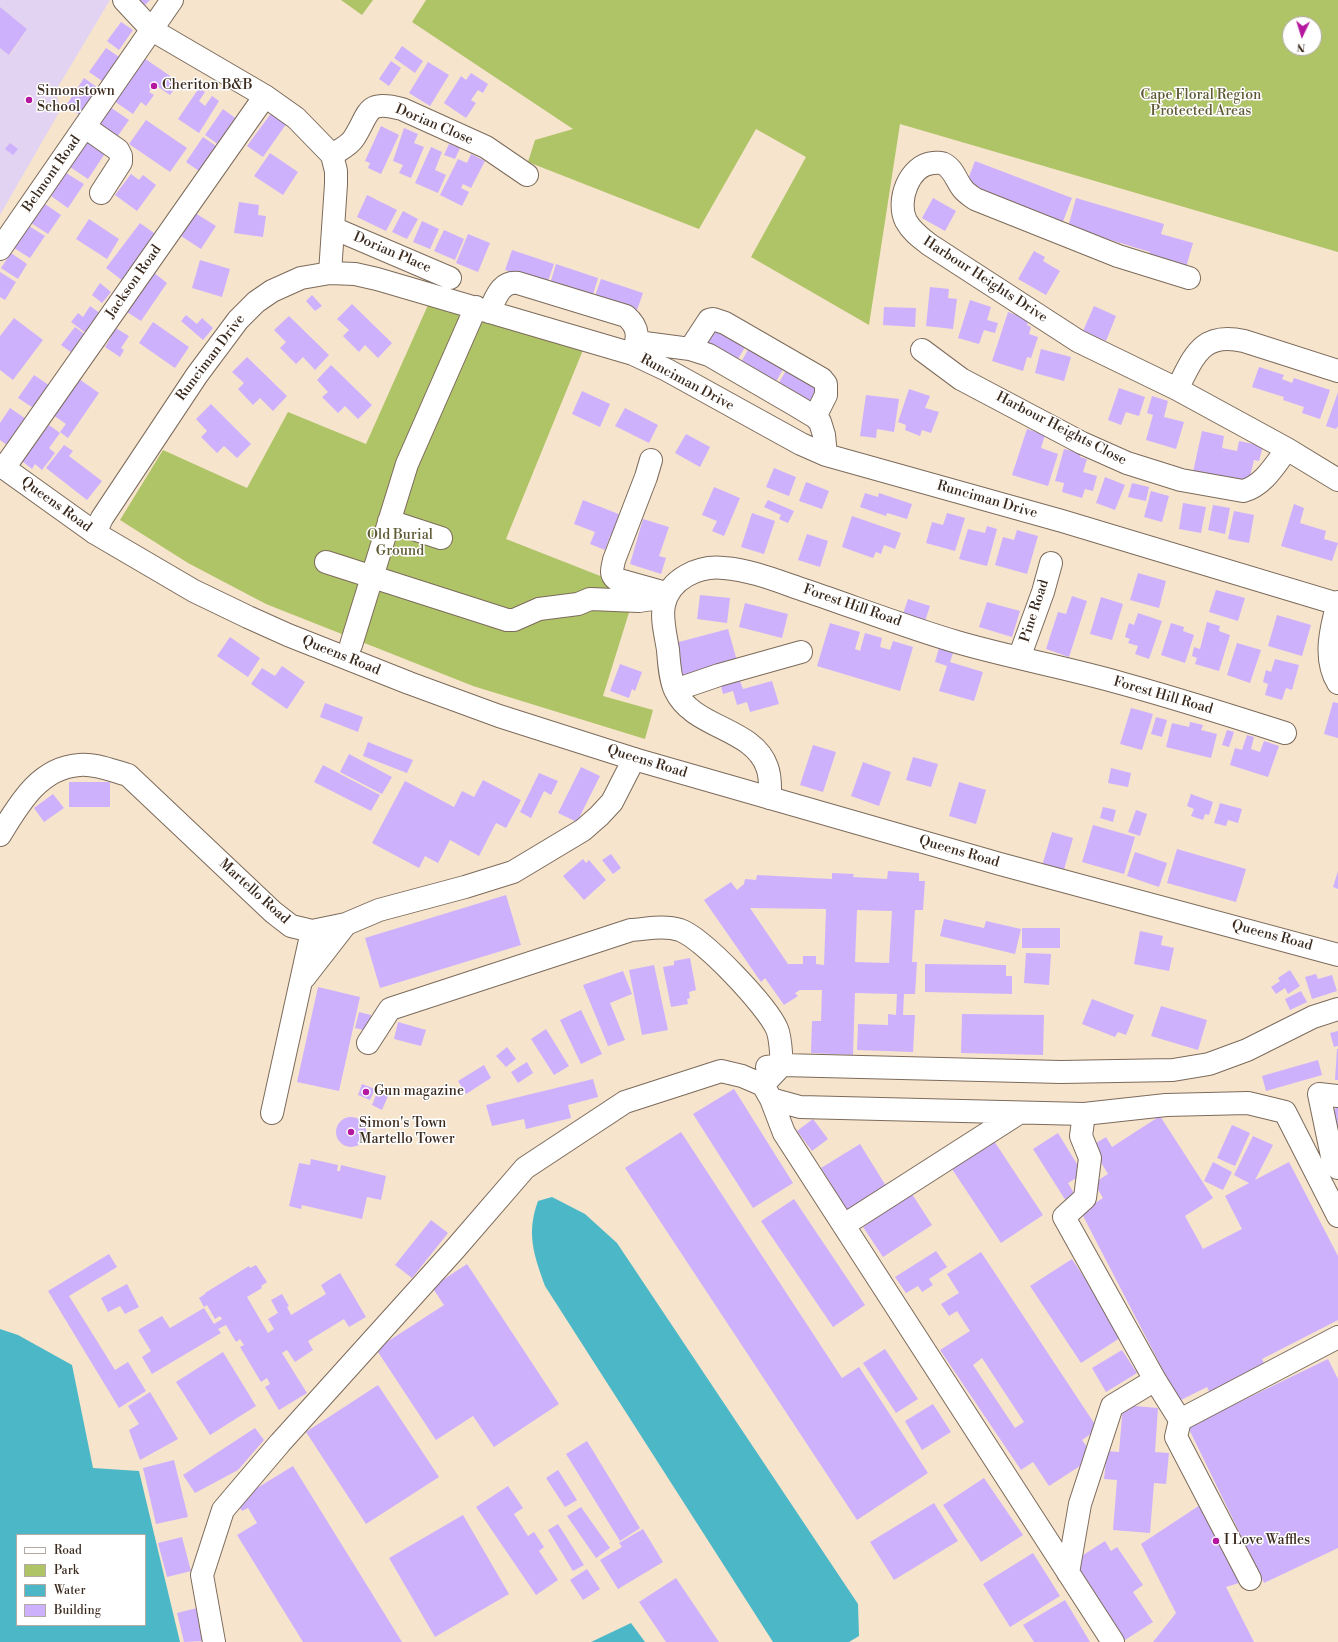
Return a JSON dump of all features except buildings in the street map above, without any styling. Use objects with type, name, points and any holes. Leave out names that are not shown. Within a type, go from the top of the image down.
[{"type":"street","points":[[124,0],[152,30],[265,96],[296,118],[332,155],[336,170],[336,184],[330,273]]},
{"type":"street","name":"Belmont Road","points":[[0,249],[172,0]]},
{"type":"street","name":"Jackson Road","points":[[2,466],[265,96]]},
{"type":"street","name":"Dorian Close","points":[[332,155],[354,139],[367,112],[374,107],[387,106],[402,109],[486,147],[527,175]]},
{"type":"street","points":[[85,127],[118,150],[121,156],[120,162],[101,193]]},
{"type":"street","name":"Harbour Heights Drive","points":[[1189,278],[1118,256],[975,199],[964,191],[949,168],[941,162],[926,164],[913,173],[905,190],[902,208],[906,221],[913,232],[930,245],[1078,340],[1177,389],[1287,449],[1338,480]]},
{"type":"street","name":"Dorian Place","points":[[333,228],[450,278]]},
{"type":"street","name":"Runciman Drive","points":[[95,533],[102,518],[176,406],[238,320],[256,302],[272,291],[302,278],[330,273],[355,274],[635,348],[667,370],[790,439],[826,455],[1062,521],[1338,603]]},
{"type":"street","points":[[352,644],[407,464],[483,309],[506,285],[518,283],[626,316],[634,324],[636,331],[635,348],[690,349],[709,355],[815,417],[820,422],[823,429],[826,455]]},
{"type":"street","points":[[690,349],[709,320],[714,319],[725,323],[822,379],[826,384],[826,395],[815,417]]},
{"type":"street","points":[[1177,389],[1200,349],[1208,342],[1219,339],[1232,338],[1244,341],[1338,371]]},
{"type":"street","name":"Harbour Heights Close","points":[[922,350],[961,379],[1082,443],[1127,463],[1181,480],[1243,491],[1252,489],[1264,479],[1287,449]]},
{"type":"street","points":[[651,460],[646,477],[614,560],[612,572],[613,577],[668,595]]},
{"type":"street","name":"Queens Road","points":[[2,466],[95,533],[194,591],[248,618],[288,635],[409,683],[499,716],[634,759],[1000,864],[1338,955]]},
{"type":"street","points":[[389,521],[441,538]]},
{"type":"street","points":[[326,562],[511,620],[539,609],[578,604],[590,599],[639,601],[668,595]]},
{"type":"street","name":"Pine Road","points":[[1019,658],[1043,592],[1051,563]]},
{"type":"street","name":"Forest Hill Road","points":[[668,595],[676,583],[687,575],[699,570],[722,567],[761,575],[956,642],[1124,684],[1285,733]]},
{"type":"street","points":[[668,595],[663,614],[670,667],[675,690],[684,704],[698,716],[741,739],[757,751],[767,767],[770,778],[770,798]]},
{"type":"street","points":[[1338,603],[1329,642],[1334,662],[1333,675],[1338,683]]},
{"type":"street","points":[[675,690],[719,675],[801,652]]},
{"type":"street","name":"Martello Road","points":[[0,835],[29,791],[48,774],[62,768],[80,764],[100,767],[128,775],[274,912],[291,926],[312,931],[346,924],[379,910],[465,887],[513,872],[583,830],[599,816],[612,802],[634,759]]},
{"type":"street","points":[[301,982],[346,924]]},
{"type":"street","points":[[368,1043],[390,1009],[631,930],[661,927],[680,930],[709,949],[767,1013],[778,1030],[782,1065],[767,1092]]},
{"type":"street","points":[[272,1113],[312,931]]},
{"type":"street","points":[[214,1642],[202,1575],[223,1510],[525,1168],[625,1102],[721,1071],[782,1065],[1060,1072],[1173,1070],[1209,1064],[1247,1050],[1313,1017],[1338,1009]]},
{"type":"street","points":[[721,1071],[742,1076],[767,1092],[800,1107],[1084,1114],[1166,1105],[1248,1104],[1285,1112],[1338,1216]]},
{"type":"street","points":[[767,1092],[784,1133],[1113,1642]]},
{"type":"street","points":[[1338,1096],[1319,1094],[1333,1161],[1338,1168]]},
{"type":"street","points":[[844,1225],[1019,1113]]},
{"type":"street","points":[[1084,1114],[1081,1136],[1090,1158],[1085,1198],[1064,1216],[1155,1380],[1180,1420],[1176,1437],[1250,1579]]},
{"type":"street","points":[[1180,1420],[1338,1337]]},
{"type":"street","points":[[1068,1573],[1080,1504],[1112,1406],[1155,1380]]},
{"type":"shaded area","name":"Simonstown School","points":[[0,0],[110,0],[55,92],[61,109],[0,215],[0,48],[10,55],[27,29],[0,7]]},
{"type":"green space","points":[[341,0],[373,0],[362,15]]},
{"type":"green space","name":"Cape Floral Region Protected Areas","points":[[426,0],[1338,0],[1338,252],[900,124],[869,325],[751,257],[806,157],[756,129],[699,229],[528,162],[535,140],[573,129],[412,22]]},
{"type":"green space","name":"Old Burial Ground","points":[[428,305],[583,350],[506,539],[636,590],[603,696],[653,710],[645,739],[473,686],[266,604],[188,563],[120,520],[163,450],[247,488],[288,412],[366,444]]},
{"type":"water","points":[[552,1197],[585,1214],[617,1243],[858,1604],[859,1636],[849,1642],[773,1642],[545,1286],[535,1254],[532,1224],[538,1201]]},
{"type":"water","points":[[0,1329],[18,1335],[72,1365],[93,1468],[139,1471],[180,1642],[0,1642]]},
{"type":"water","points":[[631,1623],[645,1642],[591,1642]]},
{"type":"place","name":"Cheriton B&B","points":[[154,86]]},
{"type":"place","name":"Simonstown School","points":[[29,100]]},
{"type":"place","name":"Gun magazine","points":[[366,1092]]},
{"type":"place","name":"Simon's Town Martello Tower","points":[[351,1132]]},
{"type":"place","name":"I Love Waffles","points":[[1216,1541]]}]
